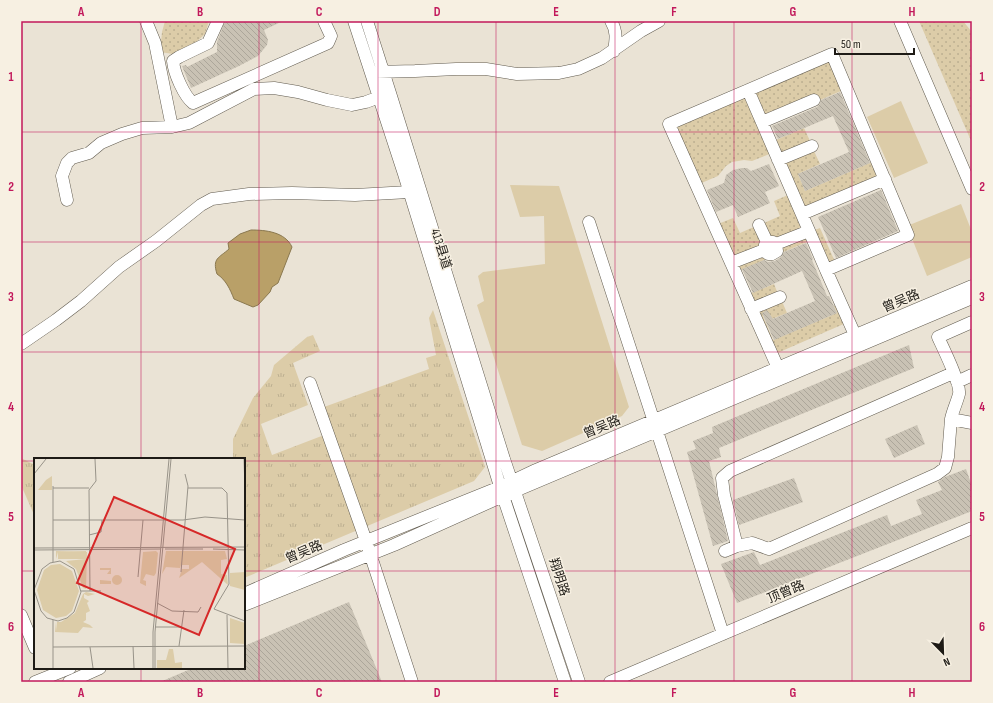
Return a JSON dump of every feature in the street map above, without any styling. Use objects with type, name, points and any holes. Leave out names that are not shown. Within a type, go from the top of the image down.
[{"type":"street","points":[[146,21],[155,43],[172,127]]},
{"type":"street","points":[[218,21],[208,43],[179,57],[173,62],[174,70],[189,100],[194,103],[328,43],[331,36],[324,21]]},
{"type":"street","name":"413县道","points":[[354,21],[371,72],[385,95],[514,486]]},
{"type":"street","name":"413县道","points":[[366,21],[383,72],[385,95],[409,192],[502,491]]},
{"type":"street","points":[[371,72],[479,69],[517,74],[559,73],[578,69],[602,58],[659,21]]},
{"type":"street","points":[[900,21],[972,188]]},
{"type":"street","points":[[614,51],[616,40],[615,24]]},
{"type":"street","points":[[778,368],[669,124],[832,54],[908,235],[826,270]]},
{"type":"street","points":[[67,200],[62,176],[67,163],[72,158],[89,153],[101,144],[122,134],[142,128],[172,127],[189,123],[254,89],[274,88],[298,92],[352,105],[385,95]]},
{"type":"street","points":[[748,90],[855,335]]},
{"type":"street","points":[[762,122],[814,100]]},
{"type":"street","points":[[778,160],[812,146]]},
{"type":"street","points":[[802,214],[885,179]]},
{"type":"street","points":[[21,344],[81,301],[119,267],[156,241],[201,205],[212,199],[256,194],[292,193],[355,195],[409,192]]},
{"type":"street","points":[[589,222],[723,634]]},
{"type":"street","points":[[759,225],[769,246]]},
{"type":"street","points":[[731,263],[769,246],[809,231]]},
{"type":"street","name":"曾吴路","points":[[655,426],[778,368],[972,286]]},
{"type":"street","points":[[751,309],[780,297]]},
{"type":"street","name":"曾吴路","points":[[245,594],[366,541],[502,491],[655,426],[972,298]]},
{"type":"street","points":[[725,551],[737,546],[752,543],[769,549],[937,474],[945,468],[948,457],[951,419],[959,393],[955,378],[938,337],[972,322]]},
{"type":"street","points":[[737,546],[724,495],[722,478],[730,471],[955,378],[972,375]]},
{"type":"street","points":[[310,383],[371,555],[412,682]]},
{"type":"street","points":[[951,419],[972,423]]},
{"type":"street","name":"翔明路","points":[[514,486],[579,682]]},
{"type":"street","points":[[502,491],[565,682]]},
{"type":"street","name":"曾吴路","points":[[245,605],[371,555],[502,491]]},
{"type":"street","name":"顶曾路","points":[[610,682],[972,528]]},
{"type":"street","points":[[21,615],[34,646]]},
{"type":"street","points":[[35,682],[67,669]]},
{"type":"street","points":[[69,682],[98,669]]},
{"type":"green space","points":[[165,21],[209,21],[205,34],[194,44],[173,54],[160,52],[162,32]]},
{"type":"green space","points":[[919,21],[963,21],[972,32],[972,143]]},
{"type":"green space","points":[[827,61],[834,65],[880,175],[810,206],[803,207],[783,163],[814,151],[820,164],[798,174],[805,191],[872,162],[841,91],[820,100],[817,95],[764,118],[756,99],[756,92]]},
{"type":"green space","points":[[743,98],[748,101],[772,153],[752,161],[744,160],[732,162],[726,166],[718,176],[699,184],[677,128],[680,123]]},
{"type":"green space","points":[[901,101],[928,163],[894,178],[867,117]]},
{"type":"green space","points":[[804,128],[811,143],[780,155],[776,140]]},
{"type":"green space","points":[[510,185],[559,186],[629,407],[622,416],[542,451],[522,445],[477,305],[484,301],[478,276],[483,272],[545,264],[544,216],[520,217]]},
{"type":"green space","points":[[788,195],[801,225],[799,230],[775,241],[769,237],[764,223],[780,216],[774,201]]},
{"type":"green space","points":[[961,204],[972,232],[972,257],[927,276],[907,226]]},
{"type":"green space","points":[[733,218],[740,233],[756,226],[762,241],[759,248],[736,257],[731,255],[718,224]]},
{"type":"green space","points":[[820,228],[836,264],[828,268],[812,231]]},
{"type":"green space","points":[[806,238],[807,242],[741,270],[751,293],[774,284],[778,294],[753,305],[738,265]]},
{"type":"green space","points":[[781,299],[787,313],[772,319],[769,313],[763,316],[773,340],[837,313],[834,306],[838,304],[846,323],[775,354],[755,310]]},
{"type":"green space","points":[[433,310],[485,467],[474,481],[245,578],[245,458],[233,458],[233,439],[253,398],[271,376],[274,365],[307,337],[313,335],[320,351],[293,363],[308,405],[261,424],[272,455],[332,432],[324,407],[429,369],[426,358],[436,355],[429,318]]},
{"type":"green space","points":[[21,458],[34,464],[34,515],[21,485]]},
{"type":"shaded area","points":[[251,230],[269,231],[280,235],[289,242],[292,247],[278,283],[272,287],[270,292],[258,305],[253,307],[234,299],[225,282],[217,274],[215,265],[217,259],[229,249],[228,243],[240,234]]},
{"type":"building","points":[[225,21],[283,21],[264,30],[268,40],[267,45],[258,56],[191,88],[182,66],[186,65],[187,67],[217,52],[217,42]]},
{"type":"building","points":[[840,92],[870,163],[805,191],[798,174],[849,152],[833,116],[778,139],[772,126],[817,107],[821,100]]},
{"type":"building","points":[[769,164],[779,186],[765,192],[770,203],[738,217],[733,205],[716,212],[707,190],[724,183],[726,175],[733,170],[747,168],[751,171]]},
{"type":"building","points":[[881,190],[898,231],[836,258],[818,217]]},
{"type":"building","points":[[806,243],[827,296],[829,296],[837,313],[774,340],[762,313],[767,310],[773,319],[815,301],[802,271],[753,293],[742,269],[764,260],[768,262],[775,261],[781,257],[784,252]]},
{"type":"building","points":[[909,345],[914,368],[719,448],[721,457],[709,461],[728,541],[713,546],[687,452],[696,449],[693,441],[713,433],[712,427]]},
{"type":"building","points":[[917,425],[925,444],[894,458],[885,439]]},
{"type":"building","points":[[966,469],[972,486],[972,511],[737,603],[721,564],[754,552],[760,565],[887,515],[891,526],[922,514],[916,500],[942,490],[938,482],[945,477]]},
{"type":"building","points":[[794,478],[803,502],[739,525],[733,500]]},
{"type":"building","points":[[349,602],[382,682],[160,682],[191,669],[245,669],[245,646]]}]
